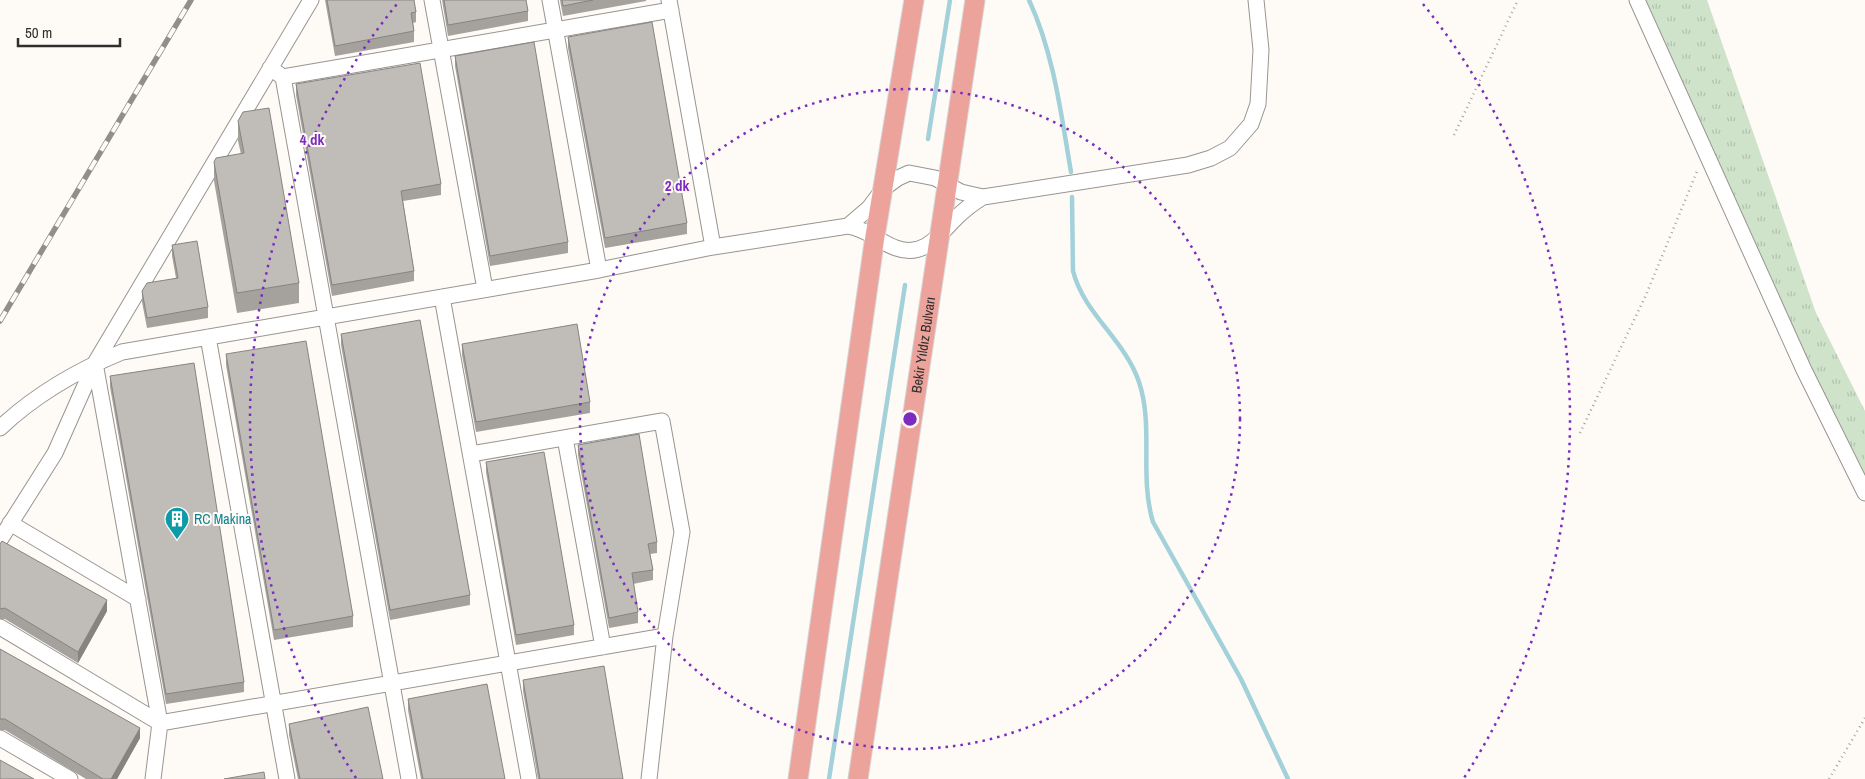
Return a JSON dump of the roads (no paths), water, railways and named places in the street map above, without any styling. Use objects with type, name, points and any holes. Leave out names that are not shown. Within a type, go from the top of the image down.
[{"type":"main road","points":[[798,779],[875,236],[914,0]]},
{"type":"main road","name":"Bekir Yıldız Bulvarı","points":[[858,779],[975,0]]},
{"type":"street","points":[[0,540],[56,452],[95,363],[276,72],[311,0]]},
{"type":"street","points":[[432,0],[485,289]]},
{"type":"street","points":[[550,0],[599,270]]},
{"type":"street","points":[[848,226],[868,208],[884,188],[909,173],[920,174],[947,182],[962,192],[983,197],[1188,165],[1211,158],[1230,148],[1251,124],[1258,104],[1260,50],[1256,0]]},
{"type":"street","points":[[1637,0],[1821,405],[1865,494]]},
{"type":"street","points":[[276,72],[441,49],[556,30],[670,5],[714,247]]},
{"type":"street","points":[[276,72],[326,317],[409,779]]},
{"type":"street","points":[[0,428],[40,395],[95,363],[122,352],[599,270],[714,247],[848,226],[864,229],[887,245],[915,251],[928,247],[967,207],[983,197]]},
{"type":"street","points":[[442,297],[529,779]]},
{"type":"street","points":[[208,337],[287,779]]},
{"type":"street","points":[[95,363],[160,723],[153,779]]},
{"type":"street","points":[[470,454],[662,421],[682,532],[665,636],[649,779]]},
{"type":"street","points":[[565,438],[603,647]]},
{"type":"street","points":[[10,523],[138,599]]},
{"type":"street","points":[[0,628],[160,723],[665,636]]},
{"type":"street","points":[[0,738],[70,779]]},
{"type":"waterway","points":[[928,139],[950,0]]},
{"type":"waterway","points":[[1029,0],[1038,21],[1051,63],[1071,172]]},
{"type":"waterway","points":[[1072,197],[1073,271],[1078,286],[1086,301],[1133,367],[1139,382],[1146,416],[1147,487],[1153,522],[1241,679],[1288,779]]},
{"type":"waterway","points":[[829,779],[905,285]]},
{"type":"railway","points":[[0,321],[191,0]]},
{"type":"place","name":"RC Makina","points":[[177,540]]}]
